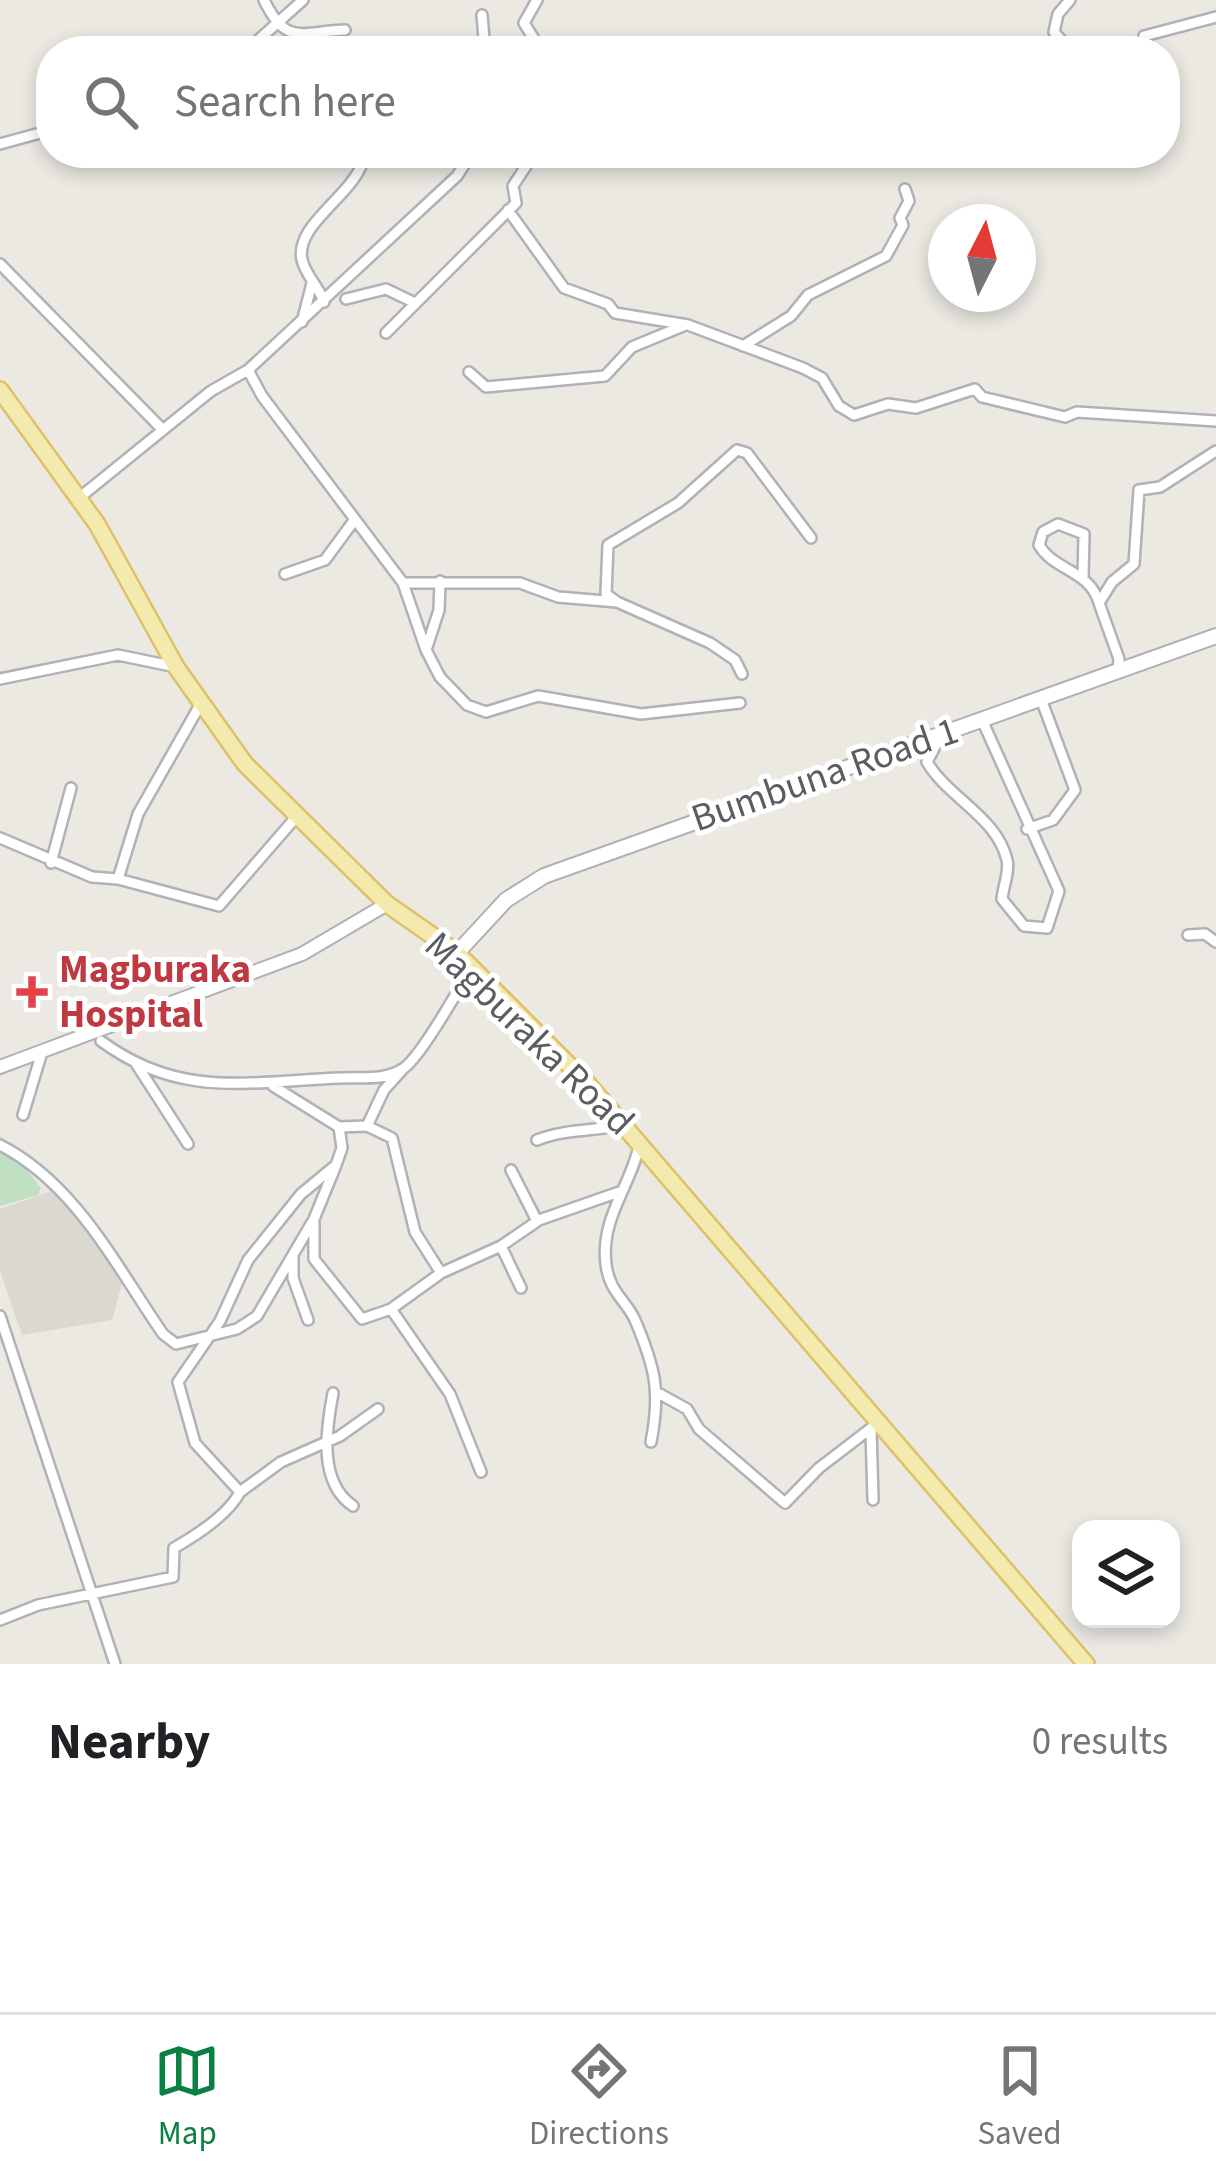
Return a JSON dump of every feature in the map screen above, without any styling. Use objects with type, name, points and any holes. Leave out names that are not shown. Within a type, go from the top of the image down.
[{"type":"main road","name":"Magburaka Road","points":[[0,389],[79,498],[176,667],[245,764],[387,904],[458,953],[640,1142],[875,1426],[1086,1664]]},
{"type":"main road","name":"Bumbuna Road 1","points":[[458,953],[506,900],[544,876],[1216,636]]},
{"type":"street","points":[[264,0],[277,23],[304,35],[345,29]]},
{"type":"street","points":[[263,36],[303,0]]},
{"type":"street","points":[[532,36],[524,23],[538,0]]},
{"type":"street","points":[[1058,36],[1054,32],[1058,14],[1070,0]]},
{"type":"street","points":[[482,15],[484,36]]},
{"type":"street","points":[[1144,36],[1216,17]]},
{"type":"street","points":[[0,144],[36,134]]},
{"type":"street","points":[[324,302],[301,258],[303,243],[310,226],[356,178],[360,168]]},
{"type":"street","points":[[79,498],[211,392],[248,370],[462,168]]},
{"type":"street","points":[[386,333],[508,210],[517,199],[513,186],[525,168]]},
{"type":"street","points":[[743,346],[791,316],[808,296],[886,256],[903,226],[900,218],[909,201],[905,189]]},
{"type":"street","points":[[508,210],[564,288],[615,313],[688,325],[822,378],[839,406],[854,415],[888,404],[916,408],[975,389],[982,397],[1065,417],[1077,412],[1216,422]]},
{"type":"street","points":[[0,264],[163,430]]},
{"type":"street","points":[[302,322],[312,282]]},
{"type":"street","points":[[346,298],[386,289],[415,303]]},
{"type":"street","points":[[469,372],[485,387],[605,376],[632,347],[688,325]]},
{"type":"street","points":[[248,370],[262,396],[344,500],[353,522],[370,536],[403,584],[440,677],[467,705],[486,712],[538,696],[641,714],[740,704]]},
{"type":"street","points":[[607,594],[608,545],[678,503],[737,450],[747,453],[811,538]]},
{"type":"street","points":[[1099,603],[1112,582],[1134,564],[1139,490],[1160,487],[1216,451]]},
{"type":"street","points":[[285,574],[325,560],[353,522]]},
{"type":"street","points":[[1083,578],[1084,534],[1058,524],[1043,532],[1039,545],[1048,560],[1083,578],[1099,603],[1121,667],[1116,671]]},
{"type":"street","points":[[426,650],[439,610],[440,581]]},
{"type":"street","points":[[403,584],[520,583],[559,597],[617,602]]},
{"type":"street","points":[[593,600],[607,594]]},
{"type":"street","points":[[607,594],[710,643],[735,660],[742,674]]},
{"type":"street","points":[[0,679],[118,655],[176,667]]},
{"type":"street","points":[[1027,829],[1052,820],[1075,790],[1041,699]]},
{"type":"street","points":[[118,878],[138,814],[200,705]]},
{"type":"street","points":[[902,748],[927,762],[944,786],[988,822],[1007,858],[1002,899],[1024,926],[1047,928],[1058,891],[982,720]]},
{"type":"street","points":[[927,762],[941,734]]},
{"type":"street","points":[[51,863],[71,788]]},
{"type":"street","points":[[0,838],[51,863],[219,906],[297,816]]},
{"type":"street","points":[[0,1067],[302,954],[387,904]]},
{"type":"street","points":[[1188,935],[1205,934],[1216,941]]},
{"type":"street","points":[[367,1126],[384,1090],[405,1068],[471,968]]},
{"type":"street","points":[[100,1041],[160,1074],[273,1086],[377,1078],[405,1068]]},
{"type":"street","points":[[23,1115],[42,1052]]},
{"type":"street","points":[[135,1062],[188,1144]]},
{"type":"street","points":[[148,1086],[160,1074]]},
{"type":"street","points":[[273,1086],[339,1127],[367,1126],[392,1138],[399,1150],[415,1232],[441,1273]]},
{"type":"street","points":[[537,1140],[559,1131],[576,1135],[624,1125]]},
{"type":"street","points":[[0,1145],[25,1158],[82,1214],[163,1334],[176,1344],[237,1329],[257,1316],[314,1219],[342,1148],[339,1127]]},
{"type":"street","points":[[314,1219],[314,1258],[362,1319],[391,1309],[441,1273],[500,1246],[537,1221],[619,1192],[633,1178],[640,1142]]},
{"type":"street","points":[[240,1492],[202,1455],[178,1382],[204,1337],[220,1321],[240,1273],[262,1242],[301,1194],[336,1165]]},
{"type":"street","points":[[511,1170],[537,1221]]},
{"type":"street","points":[[619,1192],[607,1236],[606,1269],[620,1304],[634,1319],[661,1394],[651,1442]]},
{"type":"street","points":[[298,1246],[292,1278],[308,1320]]},
{"type":"street","points":[[500,1246],[521,1288]]},
{"type":"street","points":[[391,1309],[450,1394],[481,1472]]},
{"type":"street","points":[[0,1316],[115,1664]]},
{"type":"street","points":[[333,1393],[324,1443],[336,1491],[352,1507]]},
{"type":"street","points":[[661,1394],[687,1409],[699,1430],[721,1443],[780,1502],[875,1426]]},
{"type":"street","points":[[0,1620],[38,1605],[173,1577],[174,1548],[193,1540],[203,1524],[226,1513],[240,1492],[281,1462],[324,1443],[378,1409]]},
{"type":"street","points":[[873,1499],[875,1426]]},
{"type":"shaded area","points":[[57,1189],[123,1280],[112,1320],[22,1335],[0,1271],[0,1209]]},
{"type":"green space","points":[[0,1136],[41,1188],[38,1195],[0,1206]]},
{"type":"place","name":"Magburaka Hospital","points":[[32,992]]}]
